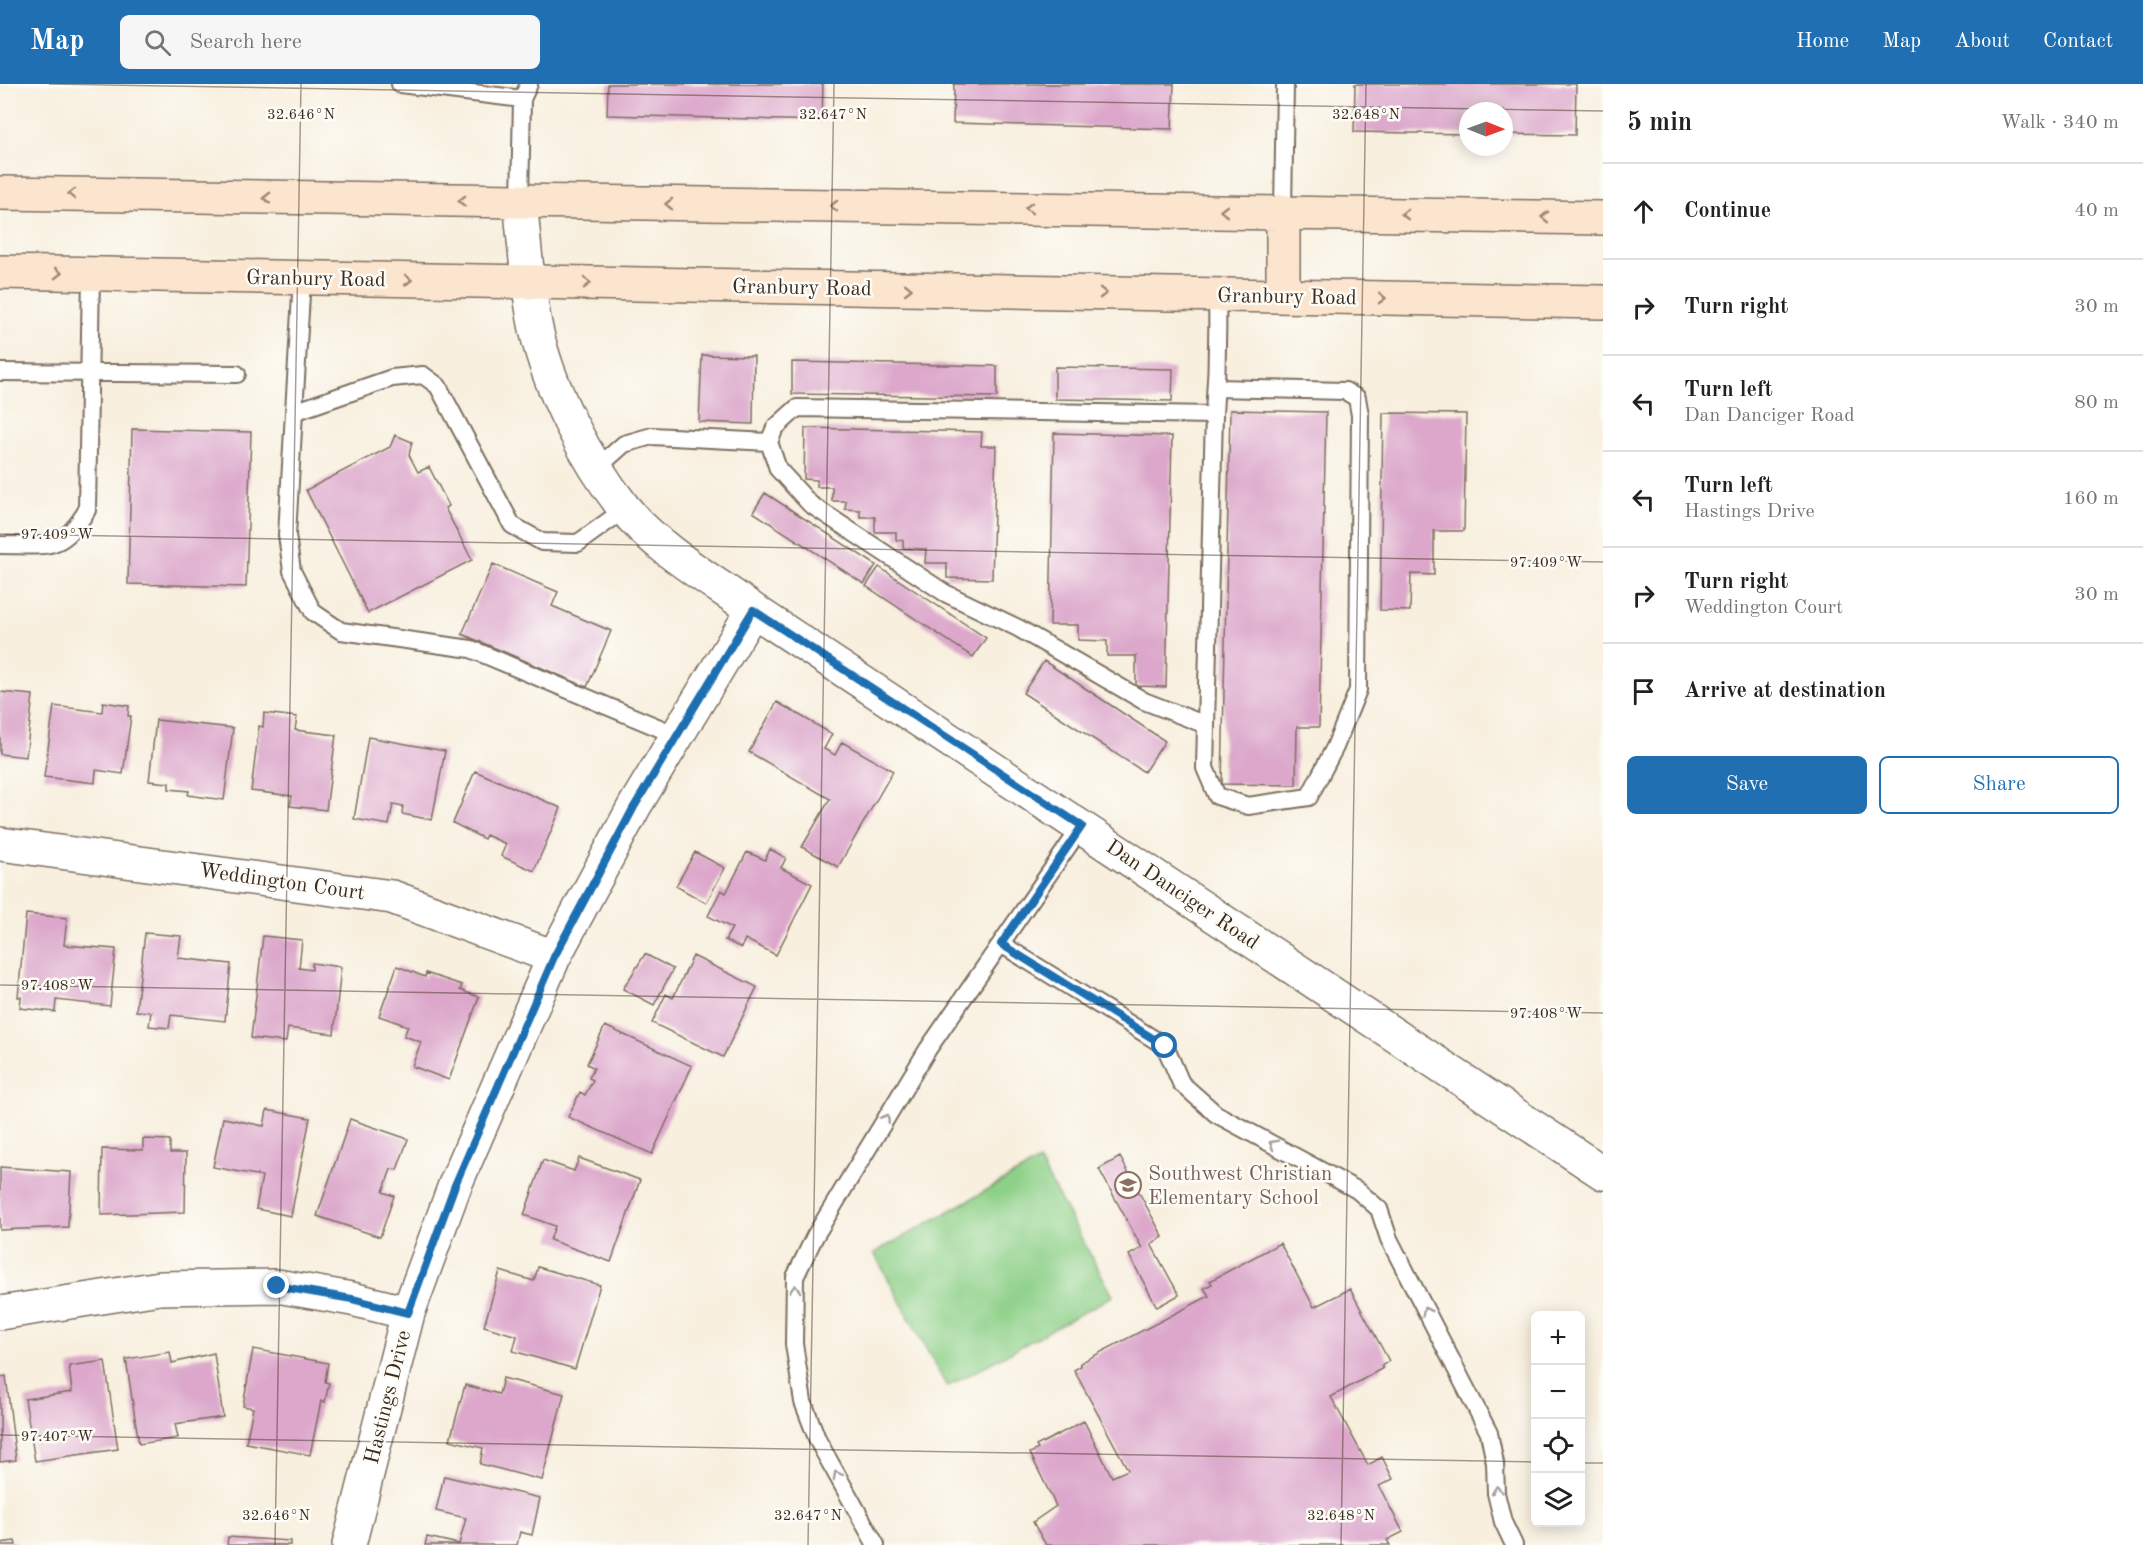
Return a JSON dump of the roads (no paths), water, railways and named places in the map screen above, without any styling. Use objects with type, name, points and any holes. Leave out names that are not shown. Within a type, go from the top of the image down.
[{"type":"main road","points":[[0,193],[1603,218]]},
{"type":"main road","points":[[1283,212],[1283,296]]},
{"type":"main road","name":"Granbury Road","points":[[0,272],[1603,302]]},
{"type":"street","name":"Dan Danciger Road","points":[[520,202],[536,330],[549,376],[597,468],[625,509],[666,547],[753,610],[1603,1173]]},
{"type":"street","name":"Hastings Drive","points":[[350,1545],[408,1313],[455,1185],[554,957],[634,807],[753,610]]},
{"type":"street","name":"Weddington Court","points":[[0,844],[392,897],[554,957]]},
{"type":"street","points":[[0,1313],[160,1288],[277,1286],[352,1299],[408,1313]]},
{"type":"lane","points":[[400,84],[525,91],[520,202]]},
{"type":"lane","points":[[1283,212],[1285,84]]},
{"type":"lane","points":[[0,545],[50,545],[73,532],[87,510],[91,274]]},
{"type":"lane","points":[[302,278],[287,535],[292,570],[313,612],[341,631],[471,649],[676,735]]},
{"type":"lane","points":[[1216,388],[1345,392],[1357,398],[1360,415],[1358,690],[1335,747],[1309,797],[1248,806],[1217,796],[1205,768],[1217,295]]},
{"type":"lane","points":[[0,372],[237,374]]},
{"type":"lane","points":[[294,412],[392,378],[423,375],[438,386],[512,525],[542,542],[578,543],[625,509]]},
{"type":"lane","points":[[1206,725],[1144,701],[1018,628],[945,593],[810,504],[778,470],[769,442],[775,428],[797,408],[1214,415]]},
{"type":"lane","points":[[597,468],[624,444],[652,436],[769,442]]},
{"type":"lane","points":[[876,1545],[818,1441],[803,1402],[794,1344],[795,1277],[815,1236],[928,1050],[1082,826]]},
{"type":"lane","points":[[1001,944],[1165,1046],[1181,1083],[1216,1114],[1357,1190],[1379,1209],[1389,1239],[1489,1433],[1495,1463],[1496,1493],[1503,1522],[1514,1545]]},
{"type":"place","name":"Southwest Christian Elementary School","points":[[1128,1185]]}]
